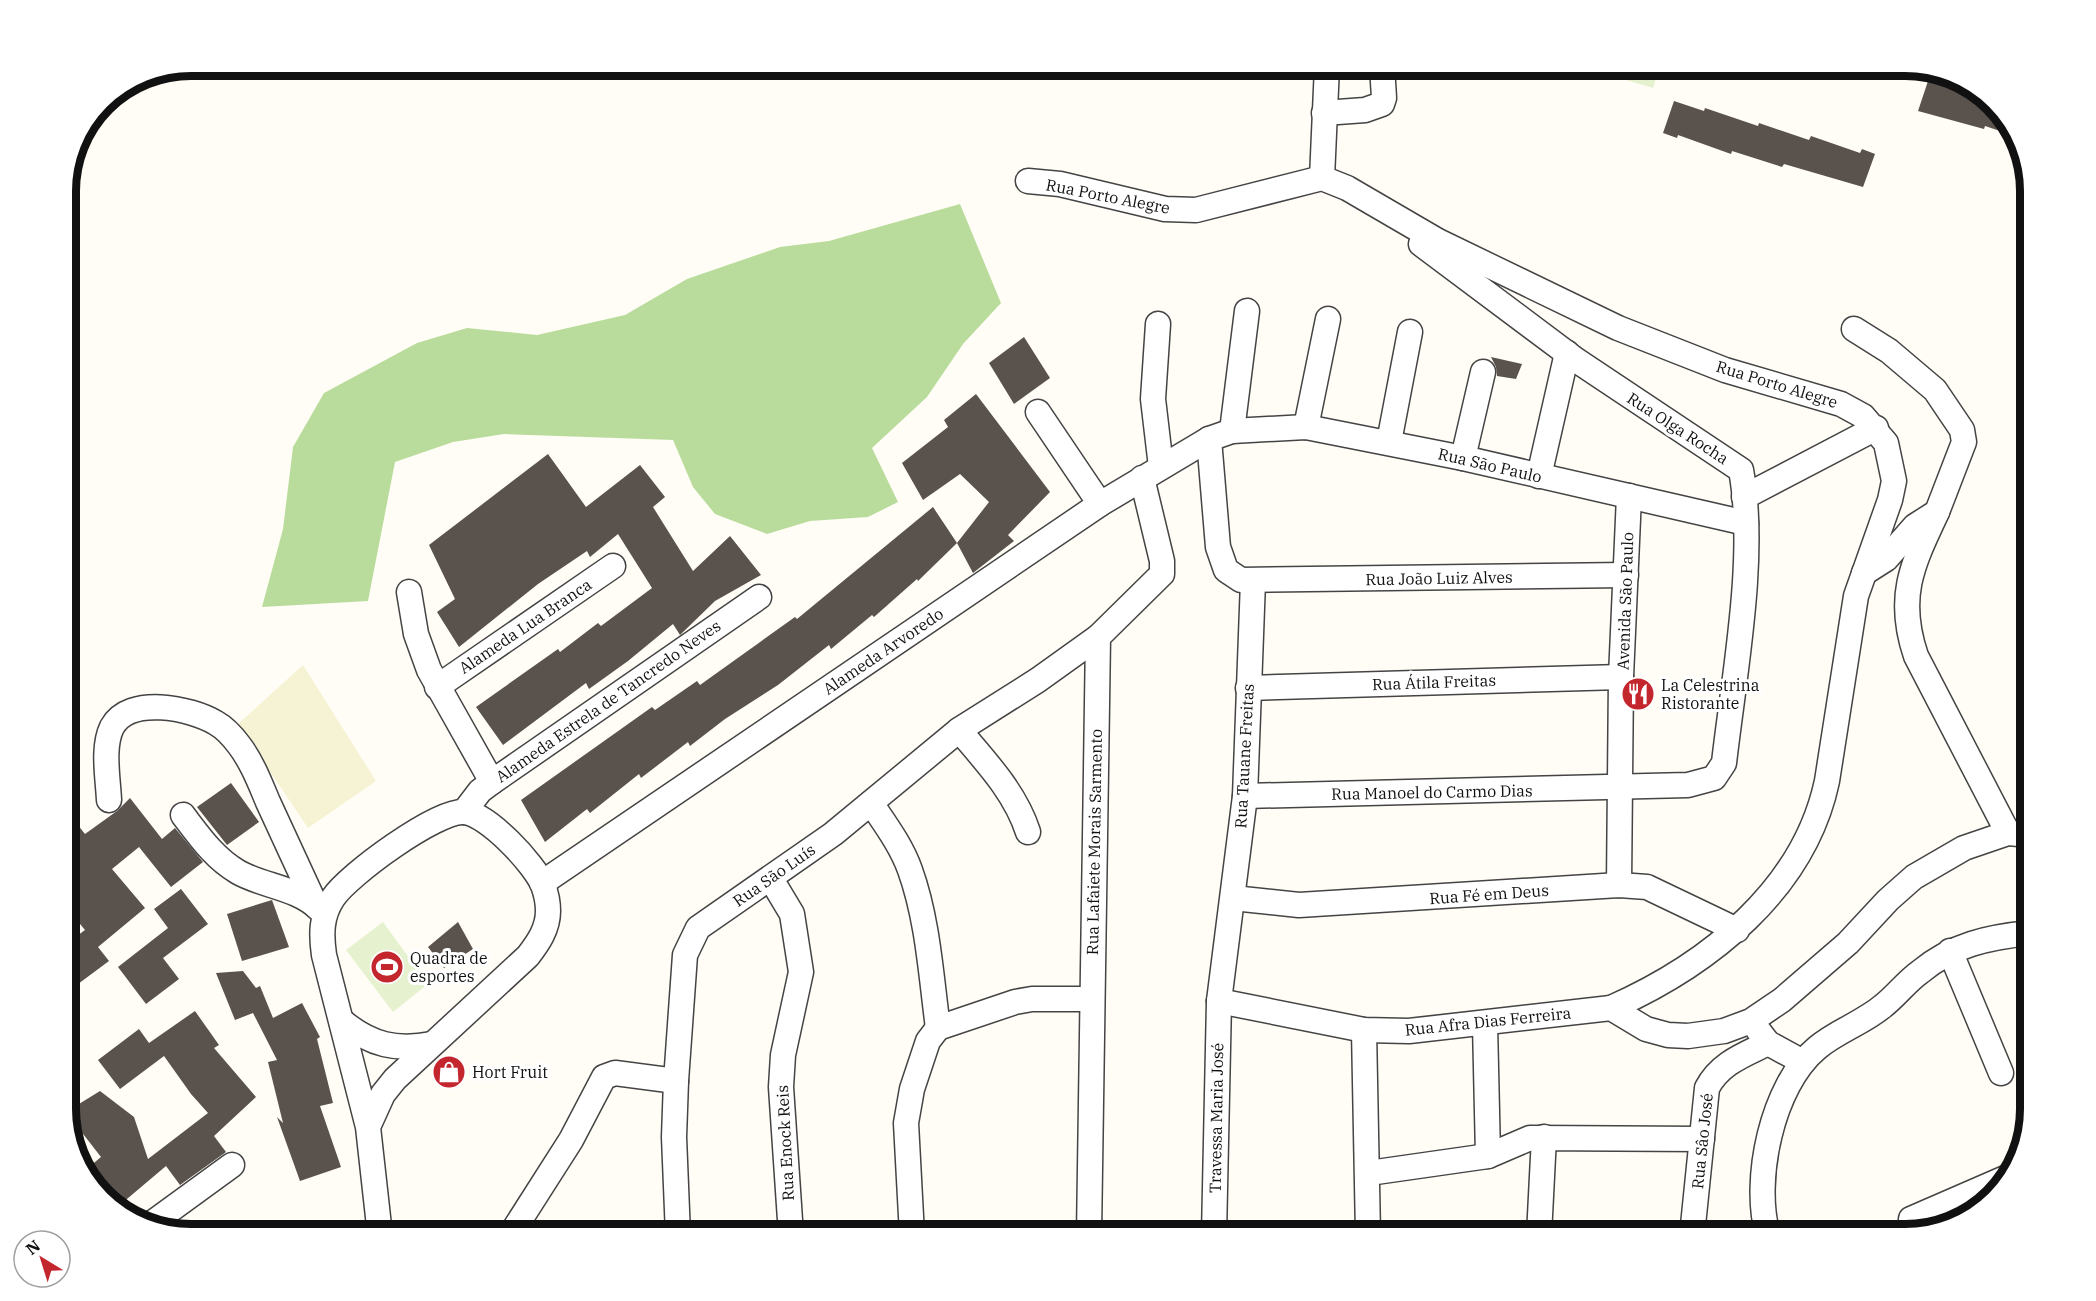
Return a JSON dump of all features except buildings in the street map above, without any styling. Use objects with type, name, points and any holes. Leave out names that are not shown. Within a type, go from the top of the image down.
[{"type":"street","points":[[1322,178],[1326,76]]},
{"type":"street","points":[[1324,113],[1365,110],[1382,104],[1384,98],[1383,76]]},
{"type":"street","name":"Rua Porto Alegre","points":[[1028,181],[1060,184],[1165,209],[1196,210],[1322,178],[1347,188],[1438,241],[1618,328],[1725,369],[1841,404],[1863,416],[1876,428],[1886,443],[1894,481],[1890,500],[1856,596],[1821,809],[1808,841],[1788,873],[1737,930],[1660,986],[1611,1008]]},
{"type":"street","name":"Rua Olga Rocha","points":[[1376,205],[1435,255],[1566,353],[1741,470],[1746,523],[1743,593],[1724,763],[1714,778],[1688,785],[1619,787]]},
{"type":"street","points":[[1232,431],[1247,311]]},
{"type":"street","points":[[1306,427],[1328,319]]},
{"type":"street","points":[[1098,637],[1162,574],[1152,472],[1153,399],[1158,324]]},
{"type":"street","points":[[1611,1008],[1646,1029],[1668,1035],[1688,1036],[1724,1031],[1751,1021],[1796,988],[1848,942],[1888,900],[1914,877],[1964,848],[2019,834],[1916,656],[1909,636],[1906,601],[1912,566],[1960,455],[1964,442],[1962,430],[1948,406],[1917,372],[1890,351],[1854,329]]},
{"type":"street","points":[[1389,442],[1410,332]]},
{"type":"street","points":[[1539,476],[1566,353]]},
{"type":"street","points":[[1463,458],[1483,372]]},
{"type":"street","points":[[1038,412],[1100,504]]},
{"type":"street","name":"Rua São Paulo","points":[[1232,431],[1306,427],[1463,458],[1746,523]]},
{"type":"street","points":[[1744,497],[1876,428]]},
{"type":"street","name":"Alameda Arvoredo","points":[[542,882],[1100,504],[1209,440],[1232,431]]},
{"type":"street","points":[[1209,440],[1218,547],[1222,561],[1233,576],[1253,581]]},
{"type":"street","name":"Avenida São Paulo","points":[[1619,885],[1621,676],[1629,496]]},
{"type":"street","points":[[1864,573],[1886,559],[1915,526],[1937,512]]},
{"type":"street","name":"Alameda Lua Branca","points":[[437,687],[613,566]]},
{"type":"street","name":"Rua João Luiz Alves","points":[[1253,581],[1626,575]]},
{"type":"street","name":"Rua Tauane Freitas","points":[[1219,1001],[1245,796],[1253,581]]},
{"type":"street","points":[[409,592],[416,634],[437,687],[492,782]]},
{"type":"street","name":"Alameda Estrela de Tancredo Neves","points":[[464,812],[480,791],[492,782],[759,597]]},
{"type":"street","name":"Rua São Luís","points":[[678,1224],[674,1137],[676,1080],[685,955],[698,928],[833,834],[959,729],[1038,680],[1098,637]]},
{"type":"street","name":"Rua Lafaiete Morais Sarmento","points":[[1089,1224],[1090,999],[1098,637]]},
{"type":"street","name":"Rua Átila Freitas","points":[[1248,688],[1621,676]]},
{"type":"street","points":[[109,800],[108,737],[113,725],[132,709],[147,706],[201,716],[217,724],[247,756],[320,911],[324,955],[343,1022],[368,1127],[380,1224]]},
{"type":"street","points":[[959,729],[1008,790],[1018,806],[1028,832]]},
{"type":"street","name":"Rua Manoel do Carmo Dias","points":[[1245,796],[1619,787]]},
{"type":"street","points":[[870,803],[895,838],[913,879],[921,907],[938,1028],[925,1049],[912,1089],[906,1122],[911,1224]]},
{"type":"street","points":[[320,911],[352,879],[415,832],[433,820],[464,812],[489,822],[542,882],[548,912],[540,940],[520,964],[432,1044],[383,1094],[368,1127]]},
{"type":"street","points":[[183,815],[211,850],[225,863],[240,873],[306,899],[320,911]]},
{"type":"street","name":"Rua Enock Reis","points":[[771,879],[792,914],[801,972],[783,1056],[781,1087],[790,1224]]},
{"type":"street","name":"Rua Fé em Deus","points":[[1233,898],[1299,905],[1344,904],[1619,885],[1647,887],[1737,930]]},
{"type":"street","points":[[1766,1224],[1762,1165],[1768,1138],[1781,1103],[1803,1062],[1839,1033],[1882,1007],[1918,972],[1950,951],[2003,935],[2020,934]]},
{"type":"street","points":[[1950,951],[2001,1073]]},
{"type":"street","points":[[938,1028],[1032,999],[1090,999]]},
{"type":"street","name":"Rua Afra Dias Ferreira","points":[[1219,1001],[1364,1029],[1409,1031],[1611,1008]]},
{"type":"street","name":"Travessa Maria José","points":[[1214,1224],[1219,1001]]},
{"type":"street","points":[[1751,1021],[1768,1043],[1803,1062]]},
{"type":"street","points":[[343,1022],[359,1035],[396,1048],[432,1044]]},
{"type":"street","points":[[1485,1024],[1488,1156]]},
{"type":"street","points":[[1364,1029],[1369,1173],[1368,1224]]},
{"type":"street","name":"Rua Sâo José","points":[[1693,1224],[1704,1097],[1712,1078],[1731,1061],[1768,1043]]},
{"type":"street","points":[[517,1224],[571,1140],[604,1077],[615,1073],[676,1080]]},
{"type":"street","points":[[1369,1173],[1488,1156],[1514,1144],[1544,1137],[1702,1139]]},
{"type":"street","points":[[1540,1224],[1544,1137]]},
{"type":"street","points":[[157,1219],[232,1165]]},
{"type":"street","points":[[1918,1224],[1990,1186]]},
{"type":"shaded area","points":[[303,665],[376,781],[308,828],[238,724]]},
{"type":"green space","points":[[1614,76],[1657,76],[1653,88]]},
{"type":"green space","points":[[960,204],[1001,303],[963,344],[927,397],[872,448],[898,502],[868,517],[810,521],[767,534],[715,514],[693,487],[673,440],[504,434],[453,442],[395,462],[368,601],[262,607],[283,529],[293,447],[324,393],[417,343],[467,328],[537,335],[625,315],[687,279],[780,247],[829,241]]},
{"type":"green space","name":"Quadra de esportes","points":[[383,922],[428,984],[393,1012],[346,950]]},
{"type":"place","name":"La Celestrina Ristorante","points":[[1638,694]]},
{"type":"place","name":"Quadra de esportes","points":[[387,967]]},
{"type":"place","name":"Hort Fruit","points":[[449,1072]]}]
